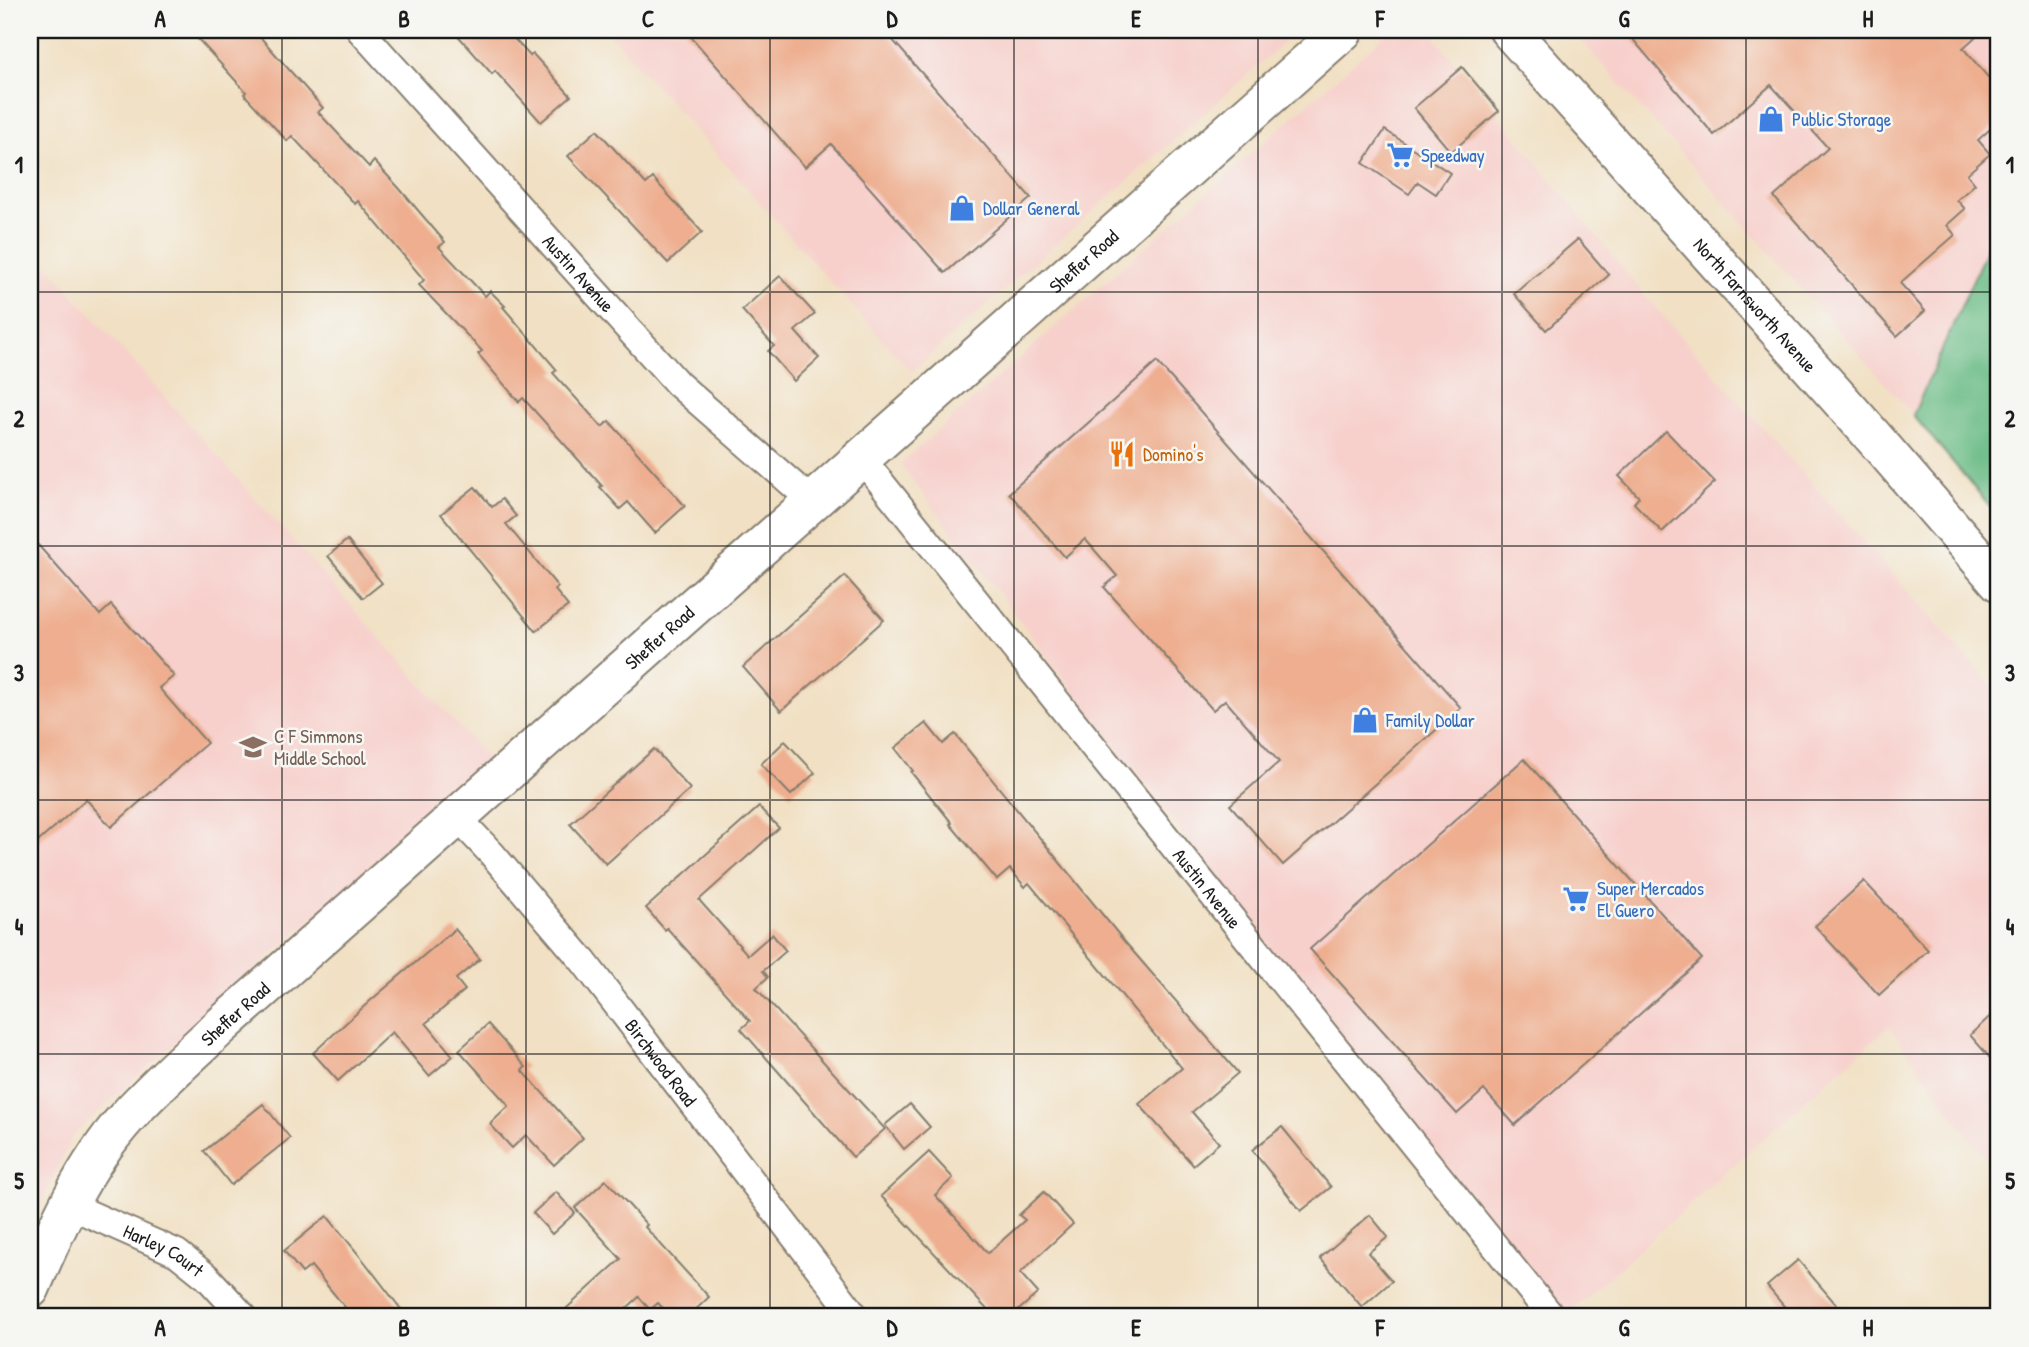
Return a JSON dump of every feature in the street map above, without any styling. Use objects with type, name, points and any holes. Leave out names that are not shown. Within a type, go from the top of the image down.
[{"type":"street","name":"Austin Avenue","points":[[360,30],[678,384],[813,502]]},
{"type":"street","name":"Sheffer Road","points":[[30,1289],[69,1205],[103,1147],[127,1117],[162,1081],[1344,30]]},
{"type":"street","name":"North Farnsworth Avenue","points":[[1510,30],[1854,414],[1999,582]]},
{"type":"street","name":"Austin Avenue","points":[[862,459],[1552,1317]]},
{"type":"street","name":"Birchwood Road","points":[[458,818],[584,962],[856,1317]]},
{"type":"street","name":"Harley Court","points":[[69,1205],[177,1253],[207,1277],[244,1317]]},
{"type":"shaded area","points":[[606,30],[1298,30],[911,372]]},
{"type":"shaded area","points":[[1391,30],[1429,30],[1641,291],[1999,694],[1999,1177],[1889,1026],[1564,1317],[1552,1317],[900,464]]},
{"type":"shaded area","points":[[1572,30],[1999,30],[1999,221],[1913,415]]},
{"type":"shaded area","name":"C F Simmons Middle School","points":[[30,246],[488,759],[73,1135],[30,1229]]},
{"type":"green space","points":[[1999,221],[1999,517],[1913,415]]},
{"type":"building","points":[[190,30],[254,30],[323,108],[318,112],[369,167],[374,161],[399,188],[445,242],[439,247],[485,296],[490,291],[505,306],[503,307],[557,370],[553,373],[602,427],[609,421],[685,506],[655,533],[628,502],[620,509],[523,398],[519,402],[478,354],[482,351],[419,285],[424,280],[358,201],[355,204],[292,136],[287,141]]},
{"type":"building","points":[[453,30],[506,30],[530,56],[533,54],[571,96],[541,122],[495,71],[492,74]]},
{"type":"building","points":[[685,30],[884,30],[1031,198],[945,273],[831,144],[805,167]]},
{"type":"building","points":[[1625,30],[1983,30],[1963,48],[1999,90],[1999,121],[1978,140],[1990,154],[1967,174],[1975,184],[1957,200],[1965,209],[1947,225],[1955,235],[1900,283],[1925,311],[1897,336],[1774,197],[1828,148],[1771,85],[1714,135]]},
{"type":"building","name":"Speedway","points":[[1462,67],[1499,111],[1451,152],[1414,108]]},
{"type":"building","points":[[597,130],[646,184],[653,178],[702,232],[668,263],[568,156]]},
{"type":"building","name":"Speedway","points":[[1385,130],[1450,173],[1436,194],[1418,182],[1409,194],[1363,163]]},
{"type":"building","points":[[1578,239],[1609,275],[1546,330],[1514,294]]},
{"type":"building","points":[[780,276],[815,314],[795,331],[819,358],[794,381],[768,351],[774,346],[742,310]]},
{"type":"building","points":[[1157,362],[1461,708],[1283,865],[1230,805],[1279,762],[1225,700],[1213,710],[1104,587],[1117,576],[1085,539],[1065,557],[1009,493]]},
{"type":"building","points":[[1666,431],[1715,482],[1662,532],[1634,503],[1639,497],[1619,476]]},
{"type":"building","points":[[475,487],[492,507],[502,499],[516,516],[506,524],[558,587],[555,590],[568,606],[536,631],[441,514]]},
{"type":"building","points":[[30,536],[100,615],[111,605],[174,676],[159,688],[207,743],[111,827],[86,799],[30,849]]},
{"type":"building","points":[[347,540],[382,583],[363,598],[328,556]]},
{"type":"building","points":[[845,576],[884,620],[781,711],[743,667]]},
{"type":"building","points":[[926,723],[943,744],[955,734],[1124,941],[1238,1073],[1192,1112],[1219,1143],[1193,1165],[1139,1104],[1182,1068],[1029,883],[1025,887],[1010,869],[997,880],[911,772],[913,771],[895,748]]},
{"type":"building","points":[[785,741],[815,773],[791,795],[761,764]]},
{"type":"building","points":[[654,749],[690,789],[606,864],[570,824]]},
{"type":"building","points":[[1524,759],[1702,959],[1515,1125],[1484,1090],[1457,1114],[1310,949]]},
{"type":"building","points":[[759,807],[779,828],[699,900],[748,955],[772,934],[786,951],[763,971],[768,977],[756,988],[885,1129],[853,1157],[741,1029],[750,1021],[646,908]]},
{"type":"building","points":[[1864,881],[1928,950],[1879,995],[1815,926]]},
{"type":"building","points":[[455,929],[480,959],[456,979],[465,990],[426,1023],[453,1056],[429,1076],[392,1032],[338,1081],[313,1053]]},
{"type":"building","points":[[1999,1008],[1999,1068],[1970,1035]]},
{"type":"building","points":[[488,1024],[526,1067],[522,1070],[583,1138],[554,1165],[526,1135],[512,1148],[490,1124],[509,1106],[459,1050]]},
{"type":"building","points":[[263,1104],[290,1138],[231,1185],[204,1151]]},
{"type":"building","points":[[910,1104],[930,1127],[904,1149],[885,1125]]},
{"type":"building","points":[[1282,1127],[1331,1187],[1301,1211],[1252,1150]]},
{"type":"building","points":[[929,1152],[953,1178],[935,1195],[988,1253],[1025,1220],[1019,1215],[1044,1192],[1073,1224],[1020,1273],[1038,1293],[1011,1317],[994,1317],[881,1196]]},
{"type":"building","points":[[606,1180],[709,1297],[688,1317],[671,1317],[658,1303],[650,1310],[639,1297],[617,1317],[557,1317],[621,1259],[575,1208]]},
{"type":"building","points":[[556,1192],[575,1213],[552,1234],[533,1213]]},
{"type":"building","points":[[1370,1215],[1388,1237],[1368,1253],[1392,1281],[1362,1307],[1320,1258]]},
{"type":"building","points":[[327,1216],[407,1317],[353,1317],[311,1266],[302,1273],[284,1251]]},
{"type":"building","points":[[1798,1260],[1847,1317],[1793,1317],[1767,1286]]},
{"type":"place","name":"Public Storage","points":[[1771,119]]},
{"type":"place","name":"Speedway","points":[[1400,155]]},
{"type":"place","name":"Dollar General","points":[[962,208]]},
{"type":"place","name":"Domino's","points":[[1122,454]]},
{"type":"place","name":"Family Dollar","points":[[1365,720]]},
{"type":"place","name":"C F Simmons Middle School","points":[[253,747]]},
{"type":"place","name":"Super Mercados El Guero","points":[[1576,899]]}]
